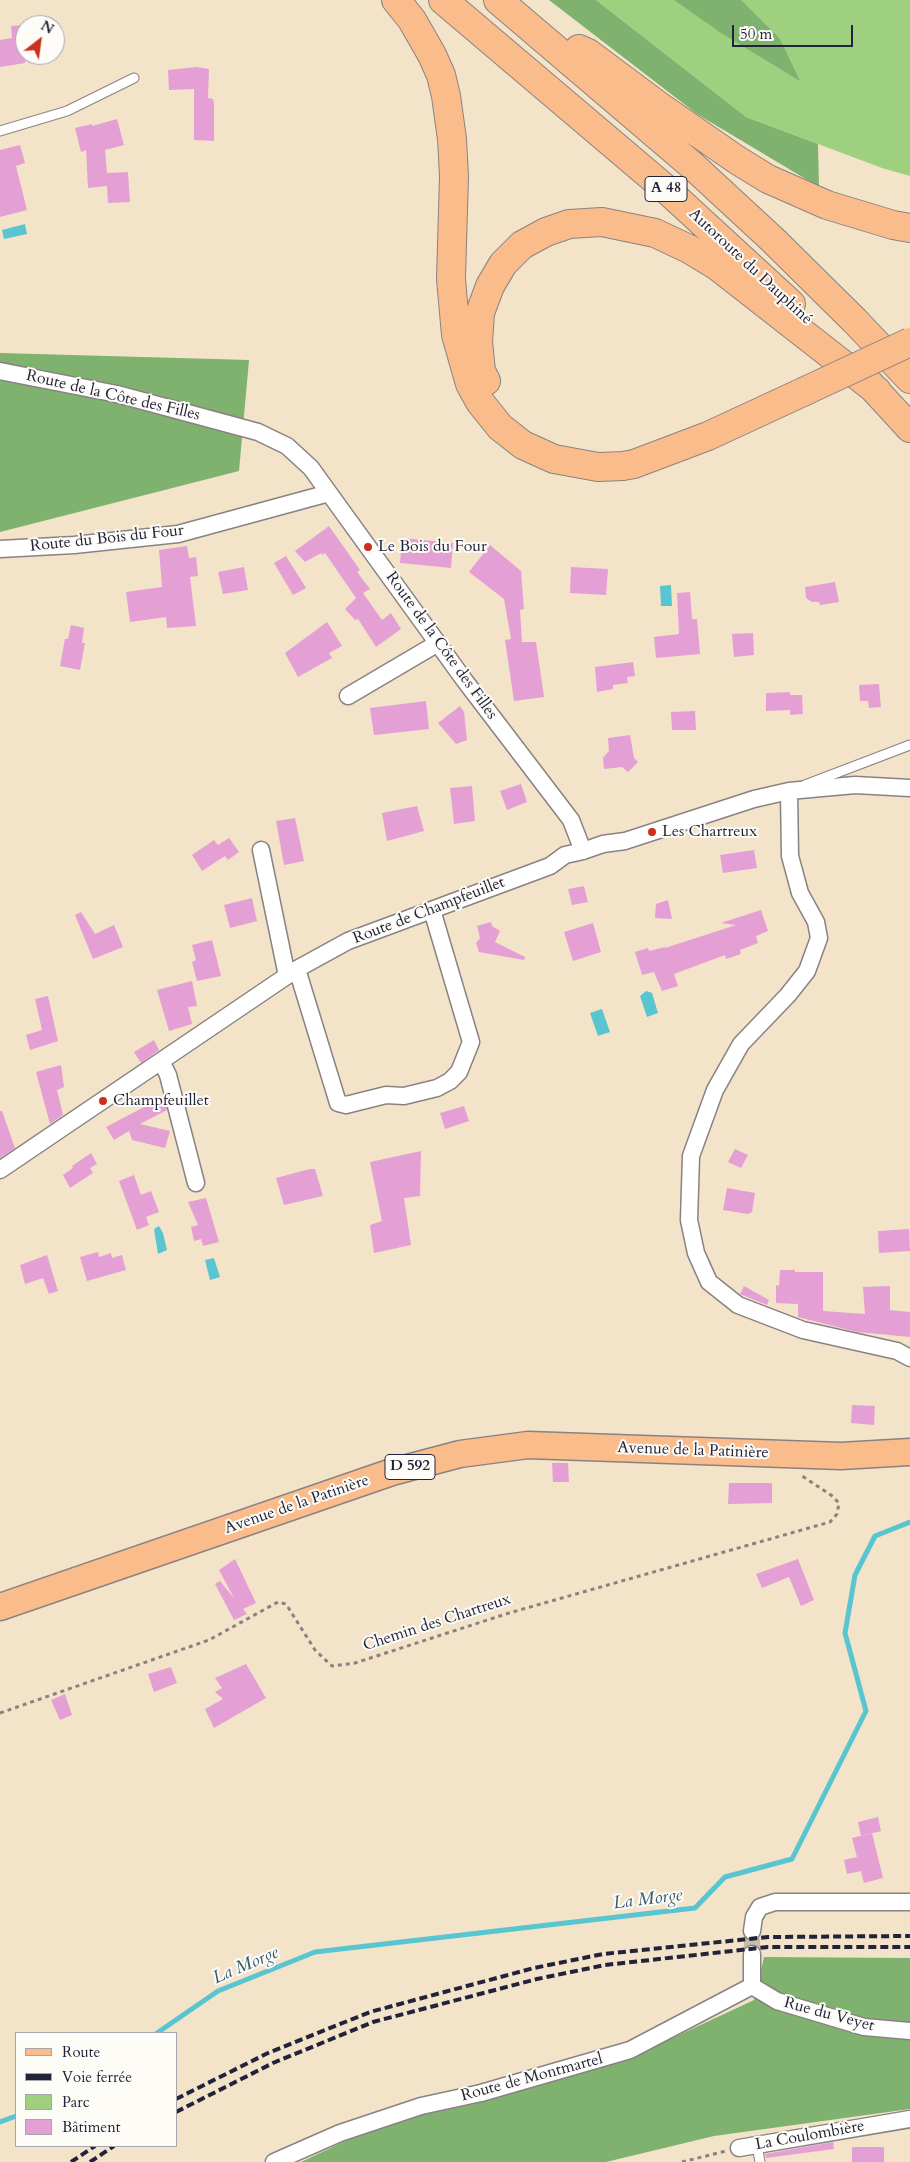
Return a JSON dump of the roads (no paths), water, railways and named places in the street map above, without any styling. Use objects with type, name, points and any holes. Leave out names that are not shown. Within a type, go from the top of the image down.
[{"type":"highway","points":[[396,0],[412,20],[432,55],[446,96],[452,140],[454,176],[452,304],[456,335],[470,384],[480,402],[512,438],[530,449],[554,459],[585,466],[611,467],[634,464],[664,451],[708,436],[910,342]]},
{"type":"highway","name":"Autoroute du Dauphiné","points":[[443,0],[667,190],[758,271],[910,428]]},
{"type":"highway","name":"Autoroute du Dauphiné","points":[[498,0],[723,194],[855,321],[910,379]]},
{"type":"highway","points":[[528,25],[588,53],[736,160],[768,178],[827,205],[893,225],[910,228]]},
{"type":"highway","points":[[664,451],[611,454],[566,449],[548,444],[514,421],[495,399],[481,371],[478,342],[480,313],[490,286],[503,264],[522,245],[534,237],[564,225],[602,222],[638,228],[669,239],[717,266],[877,392]]},
{"type":"main road","name":"Avenue de la Patinière","points":[[0,1607],[392,1472],[460,1454],[528,1446],[842,1456],[908,1447]]},
{"type":"street","name":"Route de la Côte des Filles","points":[[0,371],[117,394],[258,432],[287,446],[310,468],[329,493],[438,643],[571,820],[584,851]]},
{"type":"street","name":"Route du Bois du Four","points":[[0,550],[74,546],[178,534],[329,493]]},
{"type":"street","points":[[348,696],[438,643]]},
{"type":"street","name":"Route de Champfeuillet","points":[[0,1170],[292,972],[348,941],[550,866],[565,854],[584,851],[604,844],[625,841],[731,806],[789,791],[855,785],[910,788]]},
{"type":"street","points":[[789,791],[790,856],[800,893],[816,922],[819,938],[807,970],[788,995],[741,1044],[715,1090],[690,1156],[689,1220],[696,1253],[709,1282],[738,1305],[802,1330],[897,1351],[910,1358]]},
{"type":"street","points":[[261,850],[292,972],[338,1103],[346,1105],[386,1095],[404,1096],[437,1088],[450,1081],[459,1072],[471,1042],[432,910]]},
{"type":"street","points":[[161,1061],[168,1075],[196,1183]]},
{"type":"street","points":[[752,1931],[754,1917],[760,1907],[775,1902],[910,1902]]},
{"type":"street","points":[[752,1954],[752,1986]]},
{"type":"street","name":"Rue du Veyet","points":[[752,1986],[777,2002],[864,2027],[910,2031]]},
{"type":"street","name":"Route de Montmartel","points":[[274,2162],[340,2133],[414,2109],[481,2093],[630,2050],[752,1986]]},
{"type":"street","name":"La Coulombière","points":[[739,2148],[910,2119]]},
{"type":"lane","points":[[0,131],[67,111],[134,78]]},
{"type":"lane","points":[[789,791],[827,775],[910,746]]},
{"type":"lane","points":[[757,2145],[760,2162]]},
{"type":"water","points":[[25,224],[27,234],[4,239],[2,230]]},
{"type":"water","points":[[671,585],[672,606],[661,606],[660,586]]},
{"type":"water","points":[[646,991],[652,993],[658,1013],[647,1017],[640,996]]},
{"type":"water","points":[[602,1009],[610,1032],[598,1036],[590,1013]]},
{"type":"water","points":[[159,1226],[163,1233],[167,1250],[158,1254],[154,1229]]},
{"type":"water","points":[[214,1258],[220,1277],[210,1280],[205,1260]]},
{"type":"waterway","name":"La Morge","points":[[158,2032],[218,1991],[315,1952],[695,1908],[725,1877],[792,1859],[866,1711],[845,1633],[855,1575],[875,1536],[910,1522]]},
{"type":"waterway","name":"La Morge","points":[[0,2122],[15,2116]]},
{"type":"tunnel","points":[[752,1931],[752,1954]]},
{"type":"railway","points":[[178,2098],[268,2053],[370,2012],[534,1968],[603,1954],[768,1937],[910,1936]]},
{"type":"railway","points":[[178,2111],[273,2063],[373,2022],[537,1979],[605,1965],[768,1947],[910,1947]]},
{"type":"railway","points":[[71,2162],[94,2147]]},
{"type":"railway","points":[[90,2162],[112,2147]]},
{"type":"place","name":"Le Bois du Four","points":[[368,547]]},
{"type":"place","name":"Les Chartreux","points":[[652,832]]},
{"type":"place","name":"Champfeuillet","points":[[103,1101]]}]
